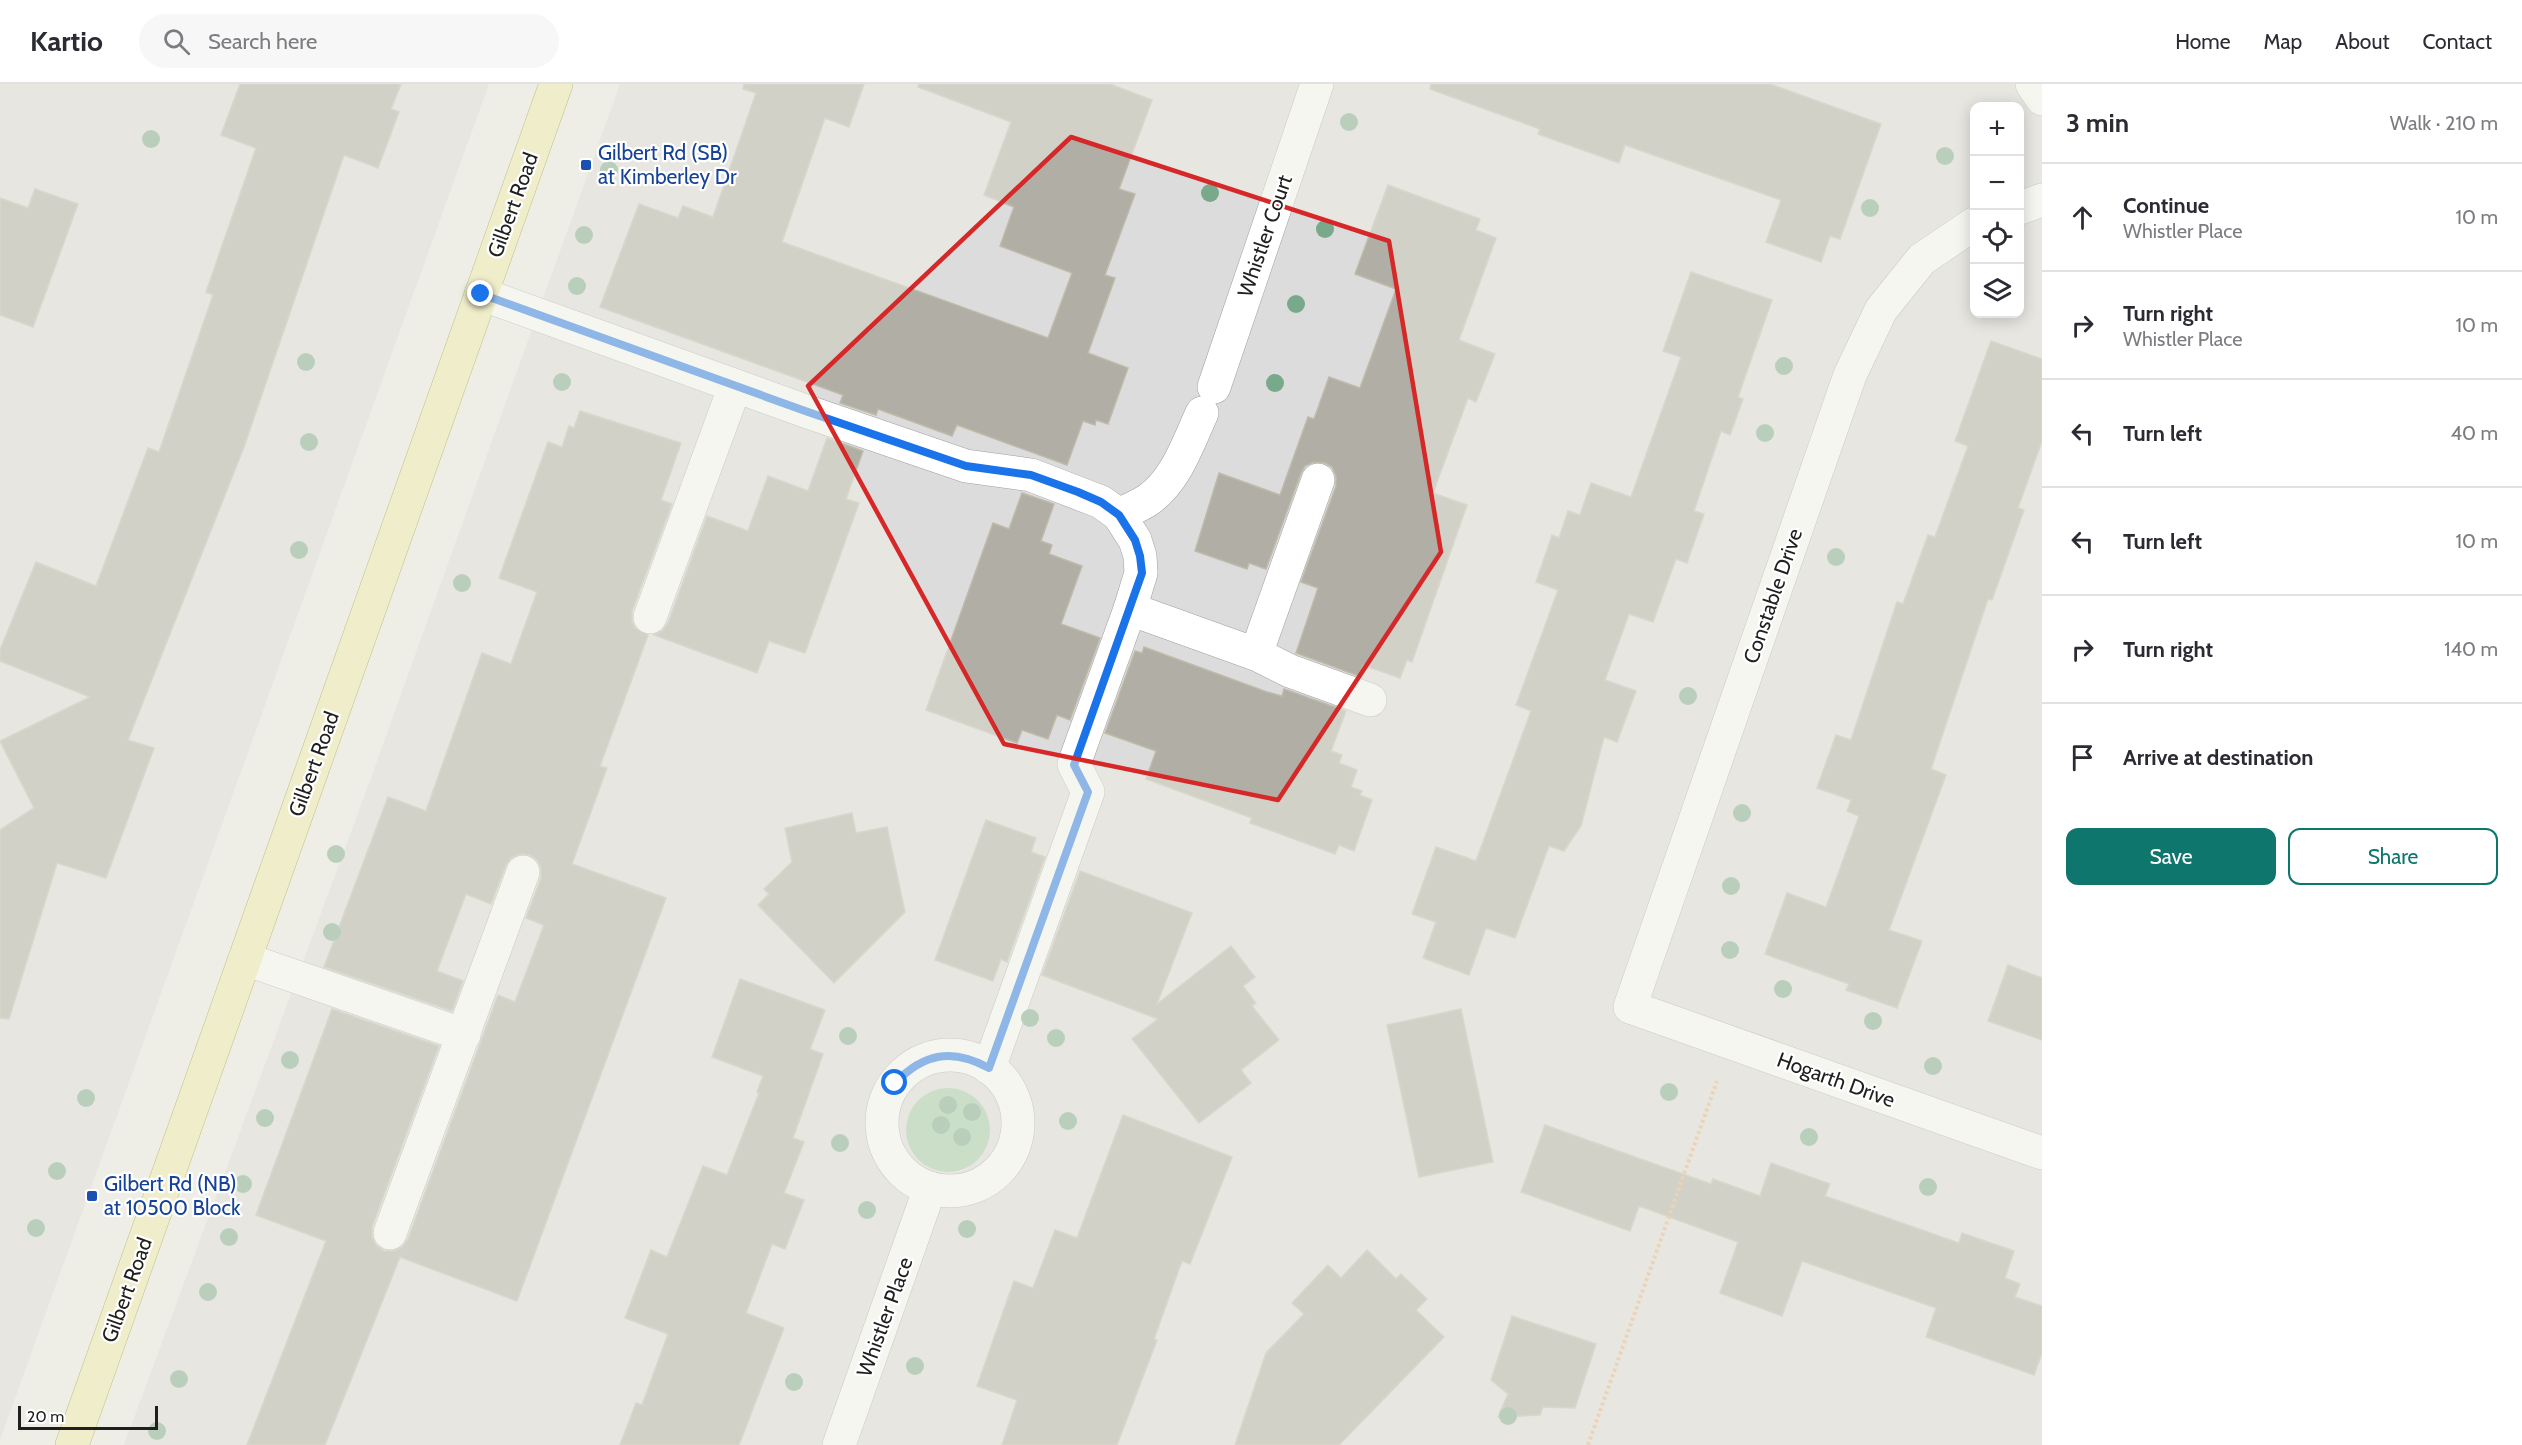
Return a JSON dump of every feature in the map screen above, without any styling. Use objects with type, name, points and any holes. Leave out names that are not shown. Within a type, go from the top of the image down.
[{"type":"main road","name":"Gilbert Road","points":[[72,1445],[556,84]]},
{"type":"street","name":"Whistler Court","points":[[1119,515],[1149,500],[1160,488],[1180,460],[1208,400],[1317,84]]},
{"type":"street","points":[[2032,84],[2042,99]]},
{"type":"street","points":[[2024,206],[2042,200]]},
{"type":"street","name":"Constable Drive","points":[[1630,1007],[1850,375],[1881,310],[1922,259],[1970,227]]},
{"type":"street","points":[[481,294],[735,386],[966,466],[1031,475],[1101,502],[1119,515],[1135,540],[1142,573],[1074,765],[1088,792],[989,1068]]},
{"type":"street","points":[[650,617],[735,386]]},
{"type":"street","points":[[1256,654],[1318,480]]},
{"type":"street","points":[[1130,609],[1256,654],[1290,671],[1370,700]]},
{"type":"street","points":[[390,1233],[523,872]]},
{"type":"street","points":[[245,959],[464,1035]]},
{"type":"street","name":"Hogarth Drive","points":[[1630,1007],[2042,1154]]},
{"type":"street","points":[[951,1055],[972,1059],[989,1068],[1008,1088],[1017,1110],[1018,1133],[1010,1155],[996,1174],[976,1186],[953,1192],[930,1188],[911,1179],[895,1164],[885,1145],[882,1124],[885,1102],[895,1083],[910,1068],[930,1058],[951,1055]]},
{"type":"street","name":"Whistler Place","points":[[839,1445],[930,1188]]},
{"type":"path","points":[[1588,1445],[1731,1042]]},
{"type":"highlighted area","points":[[1071,137],[1389,241],[1441,552],[1278,800],[1004,744],[808,386]]},
{"type":"shaded area","points":[[0,84],[489,84],[0,1440]]},
{"type":"shaded area","points":[[620,84],[2042,84],[2042,1445],[124,1445],[371,778]]},
{"type":"green space","points":[[948,1088],[964,1091],[978,1100],[987,1114],[990,1130],[987,1146],[978,1160],[964,1169],[948,1172],[932,1169],[918,1160],[909,1146],[906,1130],[909,1114],[918,1100],[932,1091]]},
{"type":"building","points":[[240,84],[401,84],[391,109],[399,112],[378,168],[344,155],[244,447],[128,740],[154,748],[106,878],[57,863],[9,1019],[0,1018],[0,830],[34,808],[0,741],[90,697],[0,661],[0,650],[36,562],[96,586],[148,448],[159,452],[213,295],[206,292],[256,148],[221,135]]},
{"type":"building","points":[[744,84],[864,84],[849,127],[825,118],[782,242],[1048,338],[1072,273],[1000,246],[1014,207],[984,195],[1011,122],[918,87],[919,84],[1110,84],[1152,100],[1119,189],[1135,194],[1105,275],[1115,278],[1088,353],[1128,368],[1108,424],[1096,420],[1095,425],[1083,421],[1067,465],[957,425],[952,436],[878,409],[876,415],[840,403],[843,395],[600,307],[639,204],[678,218],[683,206],[713,217],[756,93],[743,89]]},
{"type":"building","points":[[1431,84],[1770,84],[1881,124],[1840,239],[1830,236],[1821,262],[1766,242],[1781,200],[1625,145],[1619,163],[1538,134],[1540,129],[1430,89]]},
{"type":"building","points":[[1388,185],[1480,219],[1476,230],[1496,238],[1459,340],[1495,354],[1476,402],[1468,398],[1433,493],[1467,505],[1412,662],[1407,660],[1400,678],[1363,665],[1359,676],[1296,653],[1318,588],[1301,582],[1336,486],[1336,476],[1332,467],[1325,463],[1314,462],[1305,466],[1266,569],[1249,563],[1247,569],[1195,551],[1219,473],[1280,495],[1308,417],[1314,419],[1329,377],[1360,388],[1396,289],[1355,274]]},
{"type":"building","points":[[35,189],[78,204],[33,327],[0,315],[0,198],[28,208]]},
{"type":"building","points":[[1691,272],[1772,300],[1738,397],[1743,399],[1730,435],[1721,431],[1694,511],[1704,514],[1687,563],[1676,559],[1653,622],[1629,614],[1605,680],[1636,691],[1617,742],[1604,737],[1581,826],[1564,851],[1549,846],[1515,938],[1486,928],[1469,975],[1423,958],[1436,922],[1412,914],[1436,847],[1476,861],[1531,711],[1516,705],[1558,590],[1536,582],[1552,535],[1559,538],[1568,511],[1580,515],[1591,483],[1631,497],[1681,357],[1663,351]]},
{"type":"building","points":[[1991,341],[2042,359],[2042,441],[2018,508],[2024,510],[1992,600],[1988,599],[1931,769],[1946,775],[1889,930],[1922,941],[1897,1008],[1846,990],[1849,984],[1765,954],[1787,893],[1826,907],[1859,816],[1847,811],[1851,800],[1817,788],[1836,735],[1851,740],[1897,602],[1903,604],[1928,535],[1935,537],[1968,446],[1955,441]]},
{"type":"building","points":[[580,411],[681,443],[661,500],[672,504],[632,611],[635,628],[648,635],[600,766],[607,768],[572,864],[666,898],[517,1301],[400,1257],[325,1445],[247,1445],[326,1241],[256,1215],[332,1009],[439,1046],[372,1227],[372,1237],[376,1245],[384,1251],[394,1251],[402,1247],[408,1239],[498,995],[515,1002],[544,925],[526,918],[541,878],[541,868],[537,860],[530,855],[519,854],[511,858],[506,865],[491,904],[466,894],[437,971],[463,981],[452,1011],[324,967],[388,797],[426,811],[482,653],[511,664],[537,592],[499,578],[548,442],[562,447],[569,426],[574,428]]},
{"type":"building","points":[[827,438],[863,451],[846,499],[859,503],[805,653],[769,641],[757,673],[654,635],[662,631],[668,623],[707,516],[748,531],[768,476],[808,491]]},
{"type":"building","points":[[1022,493],[1054,504],[1041,541],[1052,545],[1049,554],[1082,566],[1061,624],[1100,638],[1070,720],[1057,715],[1048,739],[1022,730],[1017,743],[926,710],[993,523],[1009,529]]},
{"type":"building","points":[[1144,647],[1267,692],[1282,696],[1284,689],[1346,711],[1331,751],[1342,755],[1339,763],[1357,770],[1351,787],[1362,791],[1360,795],[1372,800],[1354,851],[1339,845],[1335,854],[1250,823],[1252,818],[1146,779],[1156,751],[1105,733],[1135,651],[1142,653]]},
{"type":"building","points":[[852,813],[856,833],[887,827],[905,912],[834,983],[758,905],[769,894],[764,889],[792,862],[785,828]]},
{"type":"building","points":[[986,820],[1036,838],[1031,852],[1045,857],[1007,962],[1001,959],[993,981],[935,960]]},
{"type":"building","points":[[1080,871],[1192,913],[1157,1004],[1231,946],[1255,977],[1243,986],[1256,1003],[1252,1006],[1279,1040],[1241,1070],[1251,1083],[1199,1123],[1132,1039],[1158,1019],[1042,975]]},
{"type":"building","points":[[2008,965],[2042,978],[2042,1040],[1988,1021]]},
{"type":"building","points":[[740,979],[825,1010],[810,1049],[823,1054],[793,1138],[804,1142],[784,1193],[804,1200],[785,1249],[772,1244],[746,1313],[784,1328],[739,1445],[620,1445],[636,1403],[642,1405],[668,1334],[625,1318],[651,1250],[667,1257],[703,1166],[727,1175],[759,1093],[757,1092],[763,1076],[712,1057]]},
{"type":"building","points":[[1461,1009],[1493,1162],[1419,1177],[1387,1025]]},
{"type":"building","points":[[1123,1115],[1232,1157],[1231,1160],[1190,1264],[1182,1261],[1154,1339],[1157,1340],[1117,1445],[1002,1445],[1017,1400],[977,1386],[1014,1281],[1033,1288],[1055,1230],[1077,1238]]},
{"type":"building","points":[[1545,1125],[1711,1184],[1713,1179],[1760,1196],[1771,1163],[1830,1184],[1825,1196],[1959,1243],[1962,1233],[2014,1251],[2005,1278],[2020,1284],[2015,1297],[2042,1306],[2042,1353],[2034,1375],[1926,1337],[1936,1308],[1802,1261],[1782,1316],[1720,1293],[1738,1242],[1639,1206],[1630,1231],[1521,1192]]},
{"type":"building","points":[[1367,1250],[1396,1279],[1401,1274],[1427,1299],[1416,1310],[1444,1337],[1339,1445],[1235,1445],[1266,1353],[1304,1314],[1292,1303],[1328,1265],[1341,1278]]},
{"type":"building","points":[[1512,1316],[1596,1344],[1575,1408],[1543,1407],[1540,1415],[1498,1417],[1508,1394],[1491,1380]]},
{"type":"place","name":"Gilbert Rd (SB) at Kimberley Dr","points":[[586,165]]},
{"type":"place","name":"Gilbert Rd (NB) at 10500 Block","points":[[92,1196]]},
{"type":"route","points":[[481,294],[808,412],[966,466],[1031,475],[1078,492],[1101,502],[1119,515],[1135,540],[1142,573],[1074,765],[1088,792],[989,1068],[972,1059],[951,1055],[930,1058],[910,1068],[895,1083]]}]
